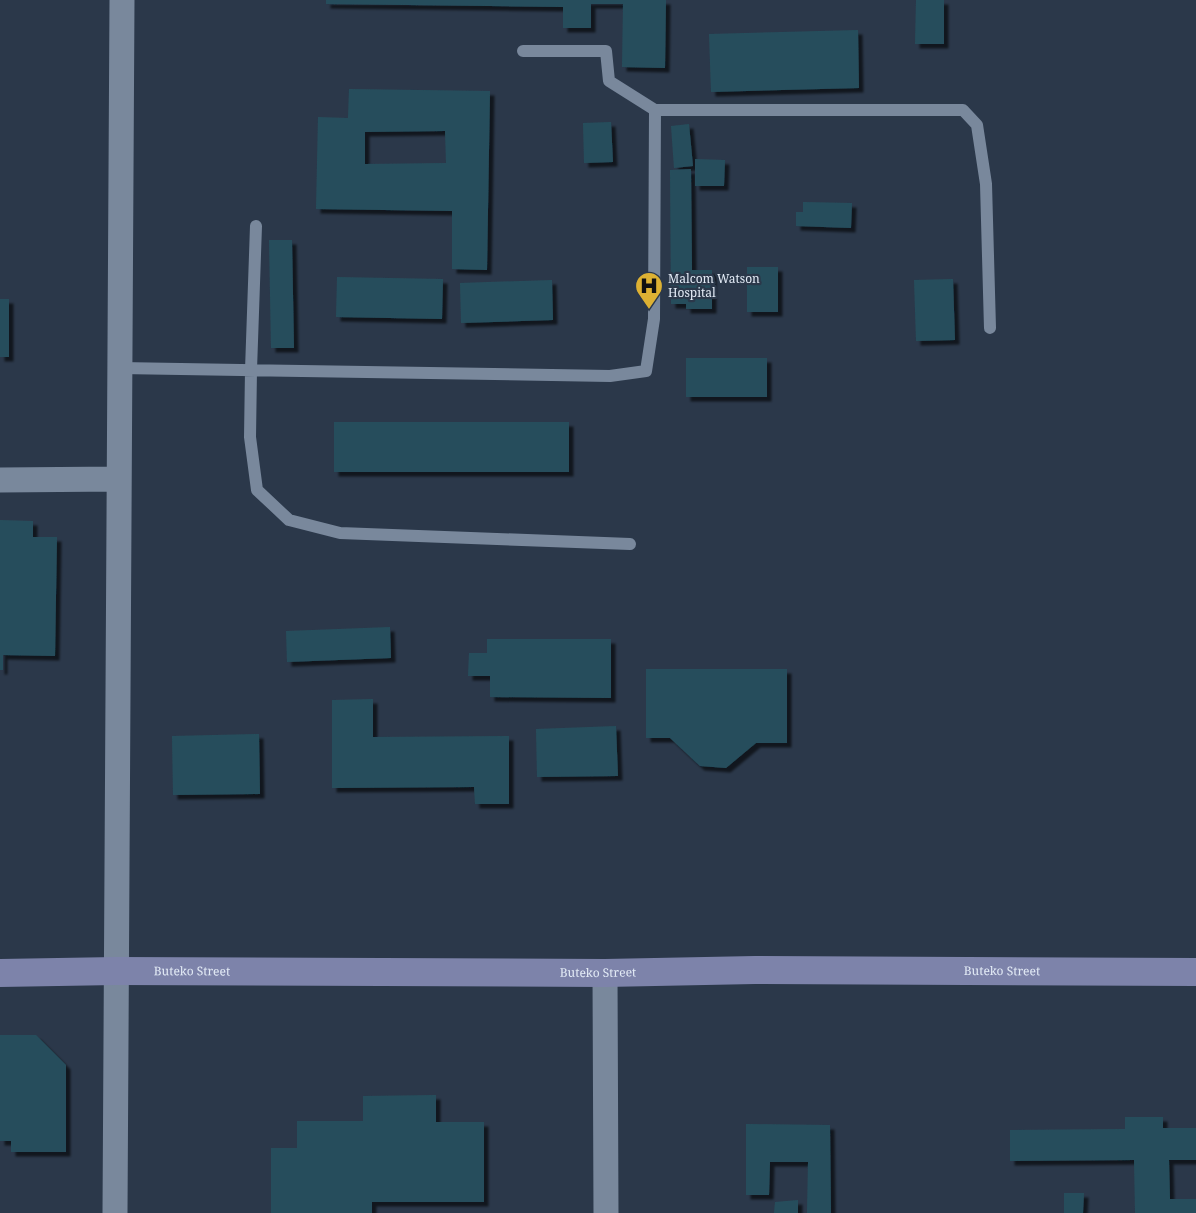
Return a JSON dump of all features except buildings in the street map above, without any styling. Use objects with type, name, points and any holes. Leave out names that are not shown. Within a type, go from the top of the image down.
[{"type":"street","points":[[115,1213],[122,0]]},
{"type":"street","points":[[0,480],[119,479]]},
{"type":"street","name":"Buteko Street","points":[[0,973],[116,971],[605,973],[755,970],[1196,972]]},
{"type":"street","points":[[605,973],[606,1213]]},
{"type":"lane","points":[[523,51],[606,51],[609,81],[655,110],[963,110],[977,125],[986,184],[990,328]]},
{"type":"lane","points":[[120,368],[610,376],[646,371],[654,319],[655,110]]},
{"type":"lane","points":[[256,226],[250,437],[257,490],[289,520],[340,533],[630,544]]},
{"type":"place","name":"Malcom Watson Hospital","points":[[649,310]]}]
